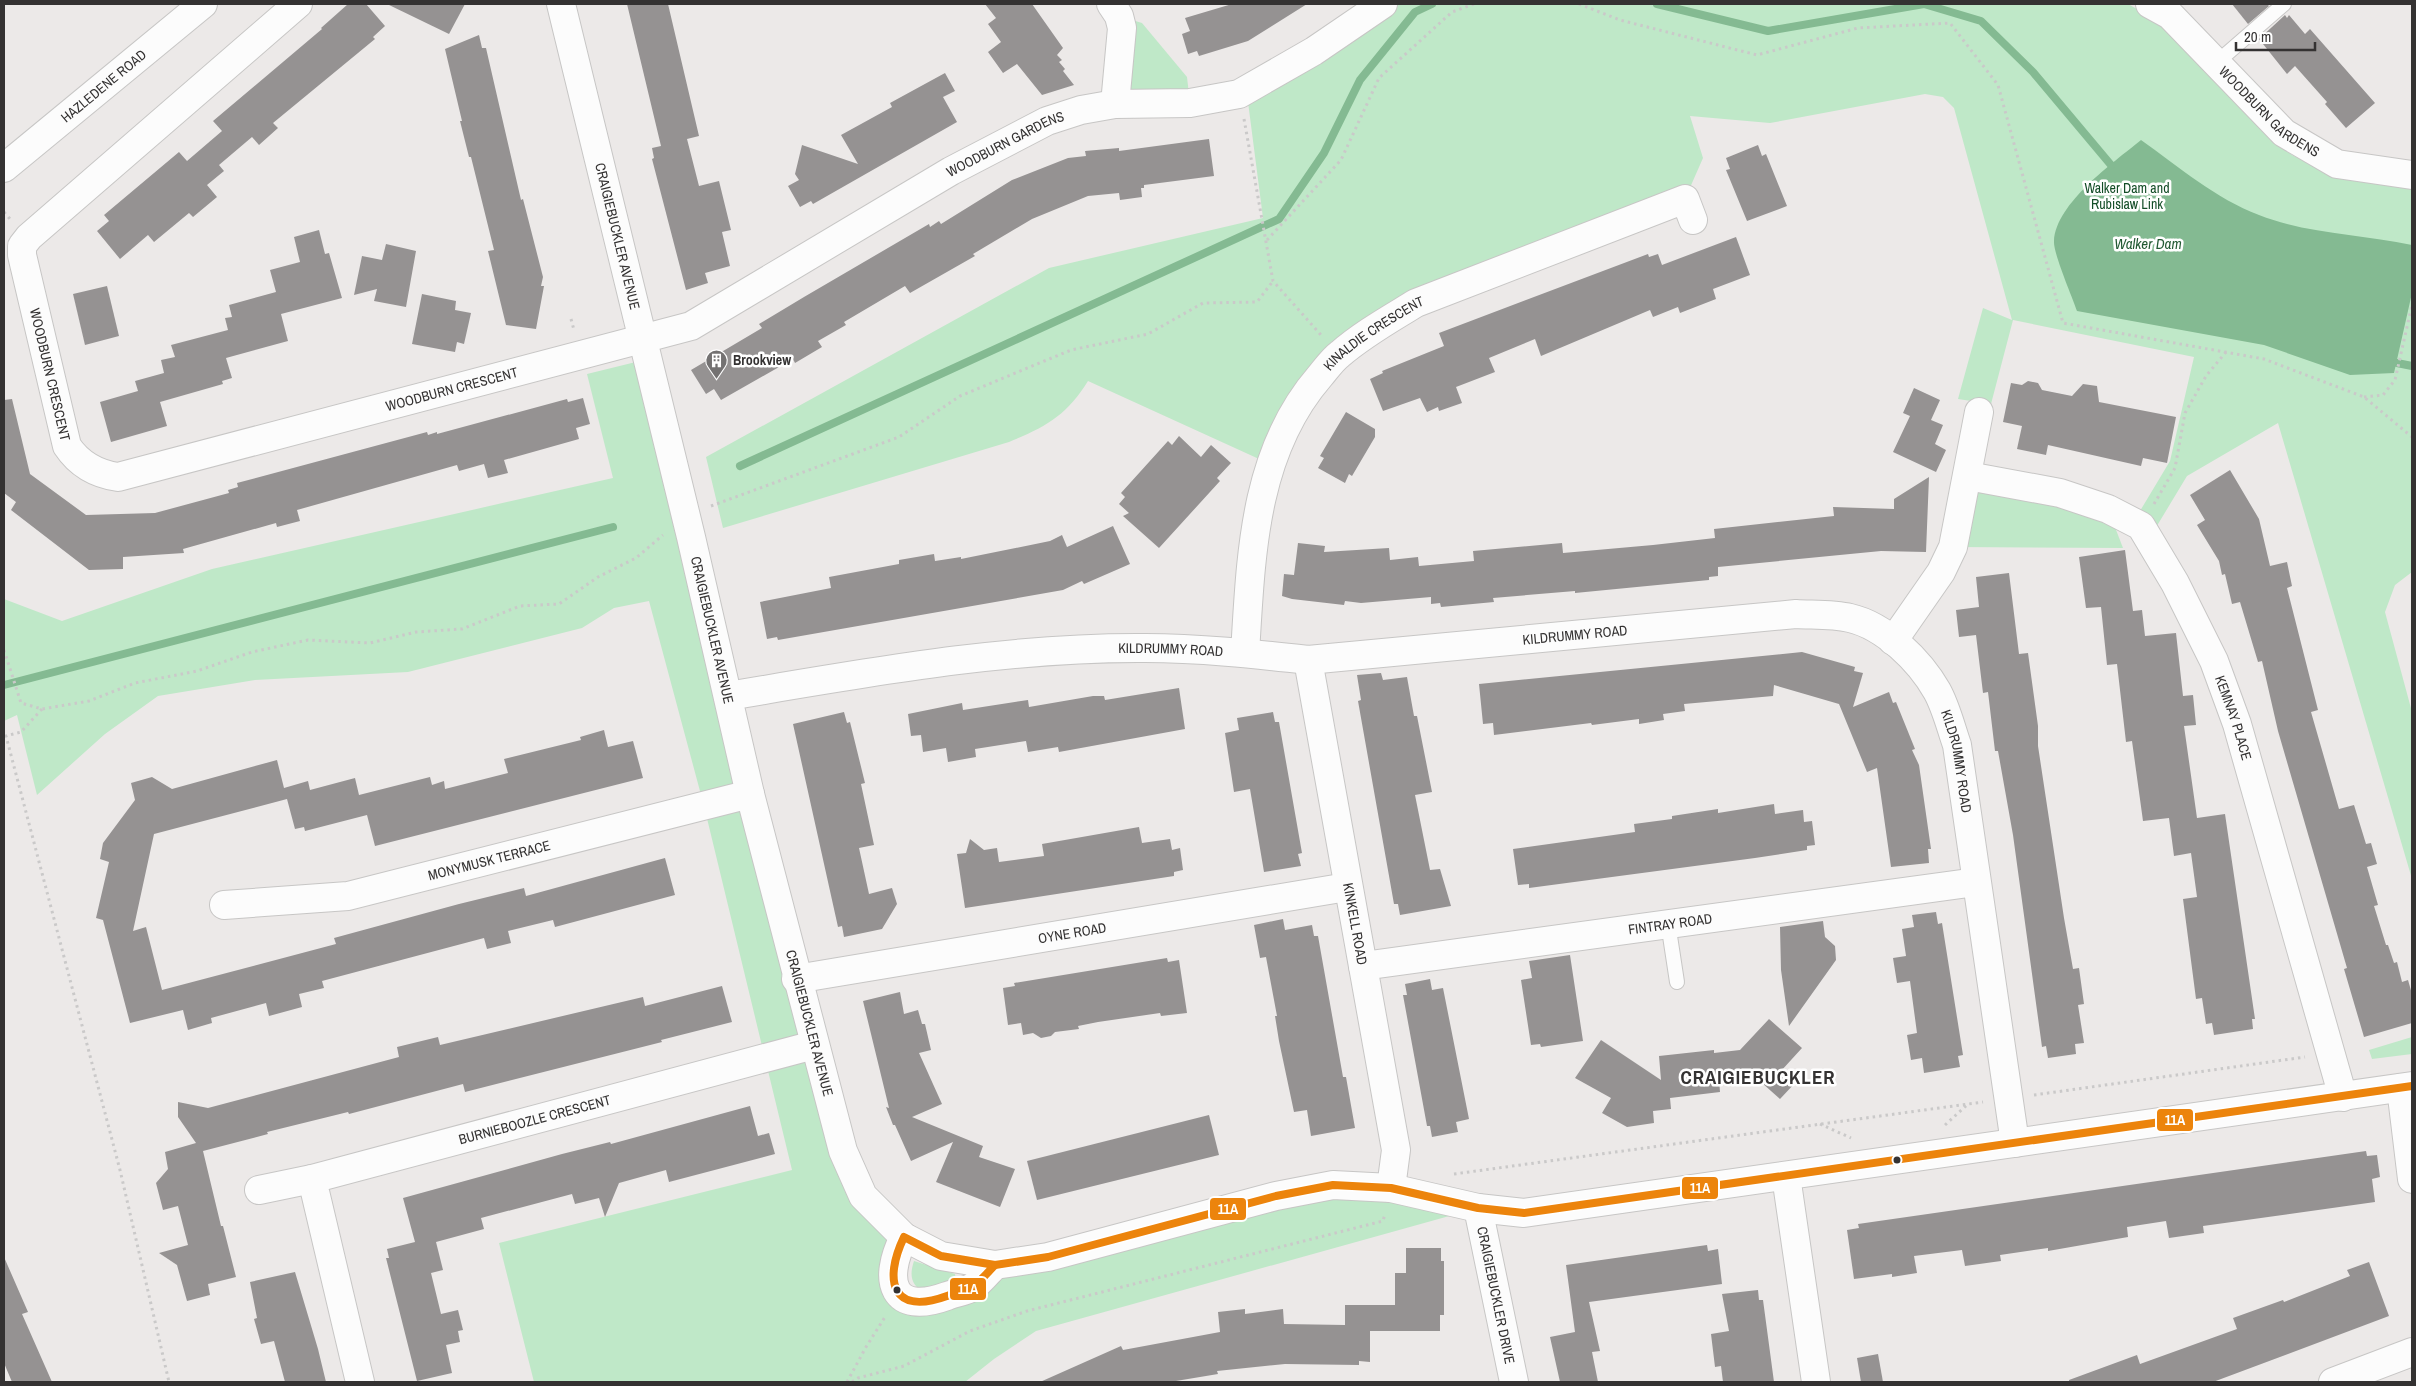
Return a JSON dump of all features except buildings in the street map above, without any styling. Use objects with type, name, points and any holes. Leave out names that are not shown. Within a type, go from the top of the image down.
[{"type":"street","name":"HAZLEDENE ROAD","points":[[4,168],[203,4]]},
{"type":"street","name":"WOODBURN CRESCENT","points":[[298,4],[29,237],[22,246],[22,255],[62,426],[67,446],[71,452],[94,471],[118,477],[643,338]]},
{"type":"street","name":"CRAIGIEBUCKLER AVENUE","points":[[561,4],[643,338],[750,794],[796,979],[842,1151],[863,1196],[904,1237],[941,1256],[995,1265],[1048,1257],[1276,1196],[1333,1185],[1391,1188],[1478,1208],[1524,1212],[2407,1087]]},
{"type":"street","points":[[1111,4],[1119,16],[1122,28],[1115,104]]},
{"type":"street","name":"WOODBURN GARDENS","points":[[643,338],[691,326],[951,171],[1047,121],[1081,110],[1115,104],[1190,103],[1240,94],[1314,51],[1383,4]]},
{"type":"street","name":"WOODBURN GARDENS","points":[[2150,4],[2170,15],[2215,64],[2284,133],[2337,164],[2412,175]]},
{"type":"street","name":"KINALDIE CRESCENT","points":[[1245,653],[1250,574],[1264,487],[1270,464],[1287,423],[1311,386],[1339,354],[1377,327],[1416,303],[1685,199],[1693,220]]},
{"type":"street","points":[[1893,641],[1941,572],[1953,547],[1979,412]]},
{"type":"street","points":[[1968,476],[2060,493],[2108,509],[2141,526]]},
{"type":"street","name":"KEMNAY PLACE","points":[[2141,526],[2176,583],[2209,652],[2237,724],[2343,1097]]},
{"type":"street","name":"KILDRUMMY ROAD","points":[[728,696],[927,663],[1043,652],[1145,648],[1245,653],[1308,660],[1796,614],[1850,618],[1872,628],[1893,641],[1919,666],[1938,692],[1957,746],[2015,1143]]},
{"type":"street","name":"KINKELL ROAD","points":[[1308,660],[1347,887],[1396,1150],[1391,1188]]},
{"type":"street","name":"MONYMUSK TERRACE","points":[[224,904],[348,896],[750,794]]},
{"type":"street","name":"FINTRAY ROAD","points":[[1363,966],[1976,882]]},
{"type":"street","name":"OYNE ROAD","points":[[796,979],[1347,887]]},
{"type":"street","name":"BURNIEBOOZLE CRESCENT","points":[[259,1190],[312,1178],[814,1045]]},
{"type":"street","points":[[2407,1087],[2412,1179]]},
{"type":"street","points":[[1786,1176],[1816,1382]]},
{"type":"street","points":[[312,1178],[360,1382]]},
{"type":"street","name":"CRAIGIEBUCKLER DRIVE","points":[[1478,1208],[1514,1382]]},
{"type":"street","points":[[904,1237],[895,1256],[892,1273],[900,1296],[908,1301],[928,1303],[972,1288],[995,1265]]},
{"type":"street","points":[[2333,1382],[2412,1352]]},
{"type":"lane","points":[[2215,64],[2284,4]]},
{"type":"lane","points":[[1668,923],[1677,982]]},
{"type":"path","points":[[1267,240],[1342,160],[1379,78],[1452,12],[1474,4]]},
{"type":"path","points":[[1579,4],[1620,20],[1757,55],[1858,28],[1950,23],[1998,85],[2063,323],[2264,359],[2364,397],[2412,437]]},
{"type":"path","points":[[1240,94],[1273,281],[1339,354]]},
{"type":"path","points":[[4,650],[14,688],[21,703],[42,709],[89,701],[135,683],[197,671],[252,652],[308,640],[370,643],[416,632],[462,629],[520,606],[559,604],[598,576],[636,558],[685,516],[899,437],[960,396],[1071,350],[1148,334],[1203,303],[1257,302],[1273,281]]},
{"type":"path","points":[[2364,397],[2383,395],[2395,380],[2412,305]]},
{"type":"path","points":[[2141,526],[2175,468],[2185,413],[2206,376],[2226,352]]},
{"type":"path","points":[[42,709],[21,732],[6,736],[120,1170],[169,1382]]},
{"type":"path","points":[[1452,1174],[2331,1054]]},
{"type":"path","points":[[852,1382],[858,1378],[904,1366],[970,1331],[1027,1311],[1383,1221],[1391,1188]]},
{"type":"path","points":[[848,1382],[866,1347],[889,1309],[900,1296]]},
{"type":"green space","name":"Walker Dam and Rubislaw Link","points":[[1400,4],[2128,4],[2169,27],[2254,122],[2292,155],[2334,176],[2412,183],[2412,572],[2395,585],[2385,612],[2412,712],[2412,879],[2278,423],[2187,476],[2149,539],[2134,521],[2170,461],[2194,357],[2013,320],[1991,404],[1958,399],[1983,308],[2012,320],[1954,108],[1943,97],[1925,94],[1770,123],[1690,116],[1703,158],[1685,199],[1416,303],[1339,354],[1270,464],[1088,381],[1072,403],[1054,419],[1034,431],[1009,442],[723,528],[706,457],[1049,268],[1263,218],[1248,102]]},
{"type":"green space","points":[[1119,16],[1142,23],[1187,77],[1190,103],[1115,104]]},
{"type":"green space","points":[[648,359],[842,1151],[904,1237],[909,1301],[995,1265],[1333,1185],[1478,1208],[1036,1331],[994,1359],[965,1382],[534,1382],[499,1243],[792,1170],[704,806],[649,601],[614,608],[582,628],[408,672],[255,680],[158,696],[105,734],[37,795],[17,715],[4,721],[4,599],[62,621],[212,569],[613,478],[587,374]]},
{"type":"green space","points":[[1968,476],[2108,509],[2123,548],[1953,547]]},
{"type":"green space","points":[[2412,1037],[2412,1054],[2372,1059],[2369,1050]]},
{"type":"green space","points":[[914,1261],[955,1274],[956,1281],[926,1293],[917,1287],[912,1280]]},
{"type":"water","name":"Walker Dam","points":[[2141,140],[2213,191],[2259,215],[2315,230],[2412,245],[2412,293],[2394,373],[2350,375],[2264,345],[2077,311],[2054,247],[2057,227],[2064,212],[2075,198],[2102,172]]},
{"type":"waterway","points":[[740,466],[1279,219],[1324,153],[1360,80],[1415,12],[1432,4]]},
{"type":"waterway","points":[[1657,4],[1768,31],[1924,4],[1981,21],[2033,72],[2111,165]]},
{"type":"waterway","points":[[2397,363],[2412,366]]},
{"type":"waterway","points":[[4,685],[613,527]]},
{"type":"transit line","name":"11A","points":[[995,1265],[1048,1257],[1276,1196],[1333,1185],[1391,1188],[1478,1208],[1524,1213],[2412,1086]]},
{"type":"transit line","name":"11A","points":[[904,1237],[941,1256],[995,1265],[979,1282],[967,1289],[929,1301],[914,1301],[904,1298],[897,1290],[894,1280],[894,1268],[904,1237]]},
{"type":"place","name":"Brookview","points":[[717,379]]},
{"type":"district","name":"CRAIGIEBUCKLER","points":[[1758,1077]]}]
